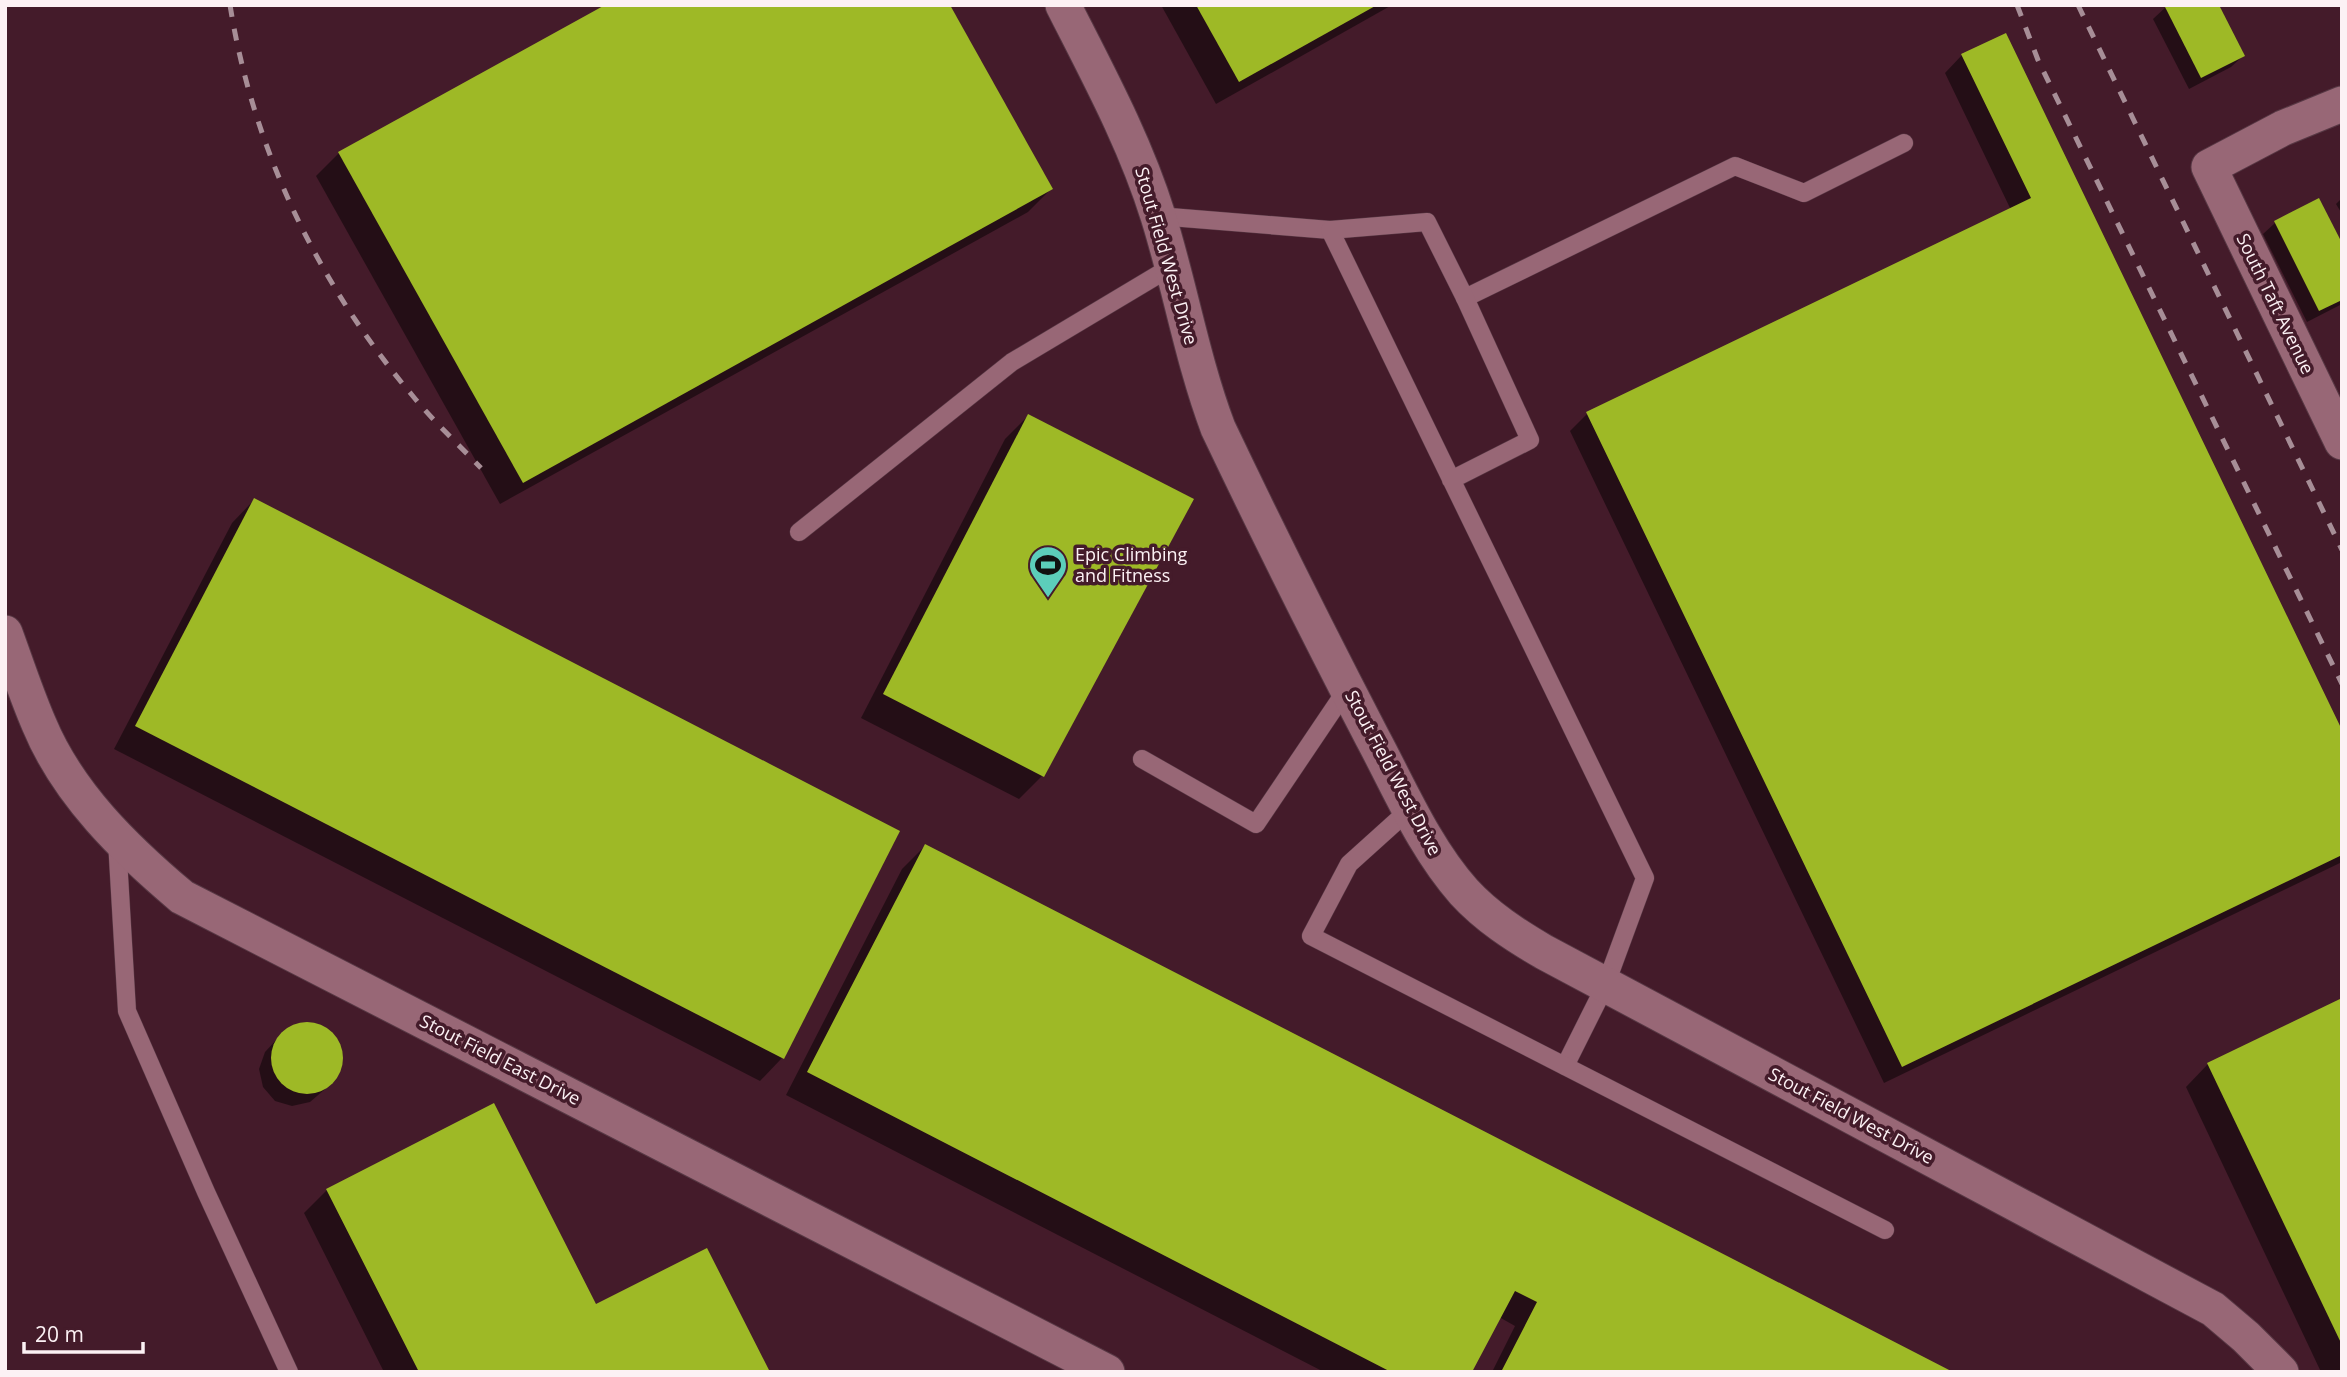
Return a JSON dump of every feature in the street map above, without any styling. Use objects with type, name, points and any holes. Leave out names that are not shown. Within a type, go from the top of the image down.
[{"type":"street","name":"Stout Field West Drive","points":[[1063,5],[1119,116],[1158,216],[1206,395],[1218,428],[1347,689],[1410,809],[1432,850],[1464,892],[1503,928],[1544,952],[2213,1309],[2281,1372]]},
{"type":"street","name":"South Taft Avenue","points":[[2337,421],[2209,167],[2283,128],[2342,104]]},
{"type":"street","name":"Stout Field East Drive","points":[[5,633],[39,725],[77,790],[117,838],[182,897],[1107,1372]]},
{"type":"lane","points":[[1465,298],[1735,166],[1804,193],[1905,143]]},
{"type":"lane","points":[[1158,216],[1330,230],[1427,222],[1530,440],[1451,480]]},
{"type":"lane","points":[[1330,230],[1644,878],[1606,984],[1565,1066]]},
{"type":"lane","points":[[799,532],[1012,362],[1171,267]]},
{"type":"lane","points":[[1142,759],[1256,824],[1347,689]]},
{"type":"lane","points":[[1410,809],[1349,864],[1311,936],[1885,1230]]},
{"type":"lane","points":[[117,838],[127,1011],[289,1372]]},
{"type":"building","points":[[605,5],[950,5],[1053,189],[523,483],[338,152]]},
{"type":"building","points":[[1196,5],[1377,5],[1239,82]]},
{"type":"building","points":[[2164,5],[2219,5],[2245,56],[2201,78]]},
{"type":"building","points":[[2006,33],[2342,730],[2342,855],[1902,1067],[1586,412],[2031,198],[1961,54]]},
{"type":"building","points":[[2319,198],[2342,243],[2342,300],[2319,311],[2274,221]]},
{"type":"building","name":"Epic Climbing and Fitness","points":[[1028,414],[1194,499],[1044,777],[883,694]]},
{"type":"building","points":[[254,498],[900,831],[784,1059],[135,726]]},
{"type":"building","points":[[925,844],[1953,1372],[1501,1372],[1537,1302],[1515,1291],[1472,1372],[1391,1372],[807,1072]]},
{"type":"building","points":[[2342,998],[2342,1345],[2207,1063]]},
{"type":"building","points":[[300,1022],[314,1022],[333,1032],[343,1051],[343,1065],[333,1084],[314,1094],[300,1094],[281,1084],[271,1065],[271,1051],[281,1032]]},
{"type":"building","points":[[494,1103],[596,1304],[707,1248],[770,1372],[419,1372],[326,1189]]},
{"type":"railway","points":[[230,5],[255,111],[294,212],[319,261],[378,352],[420,405],[481,468]]},
{"type":"railway","points":[[2017,5],[2038,60],[2342,684]]},
{"type":"railway","points":[[2078,5],[2342,550]]},
{"type":"place","name":"Epic Climbing and Fitness","points":[[1048,599]]}]
